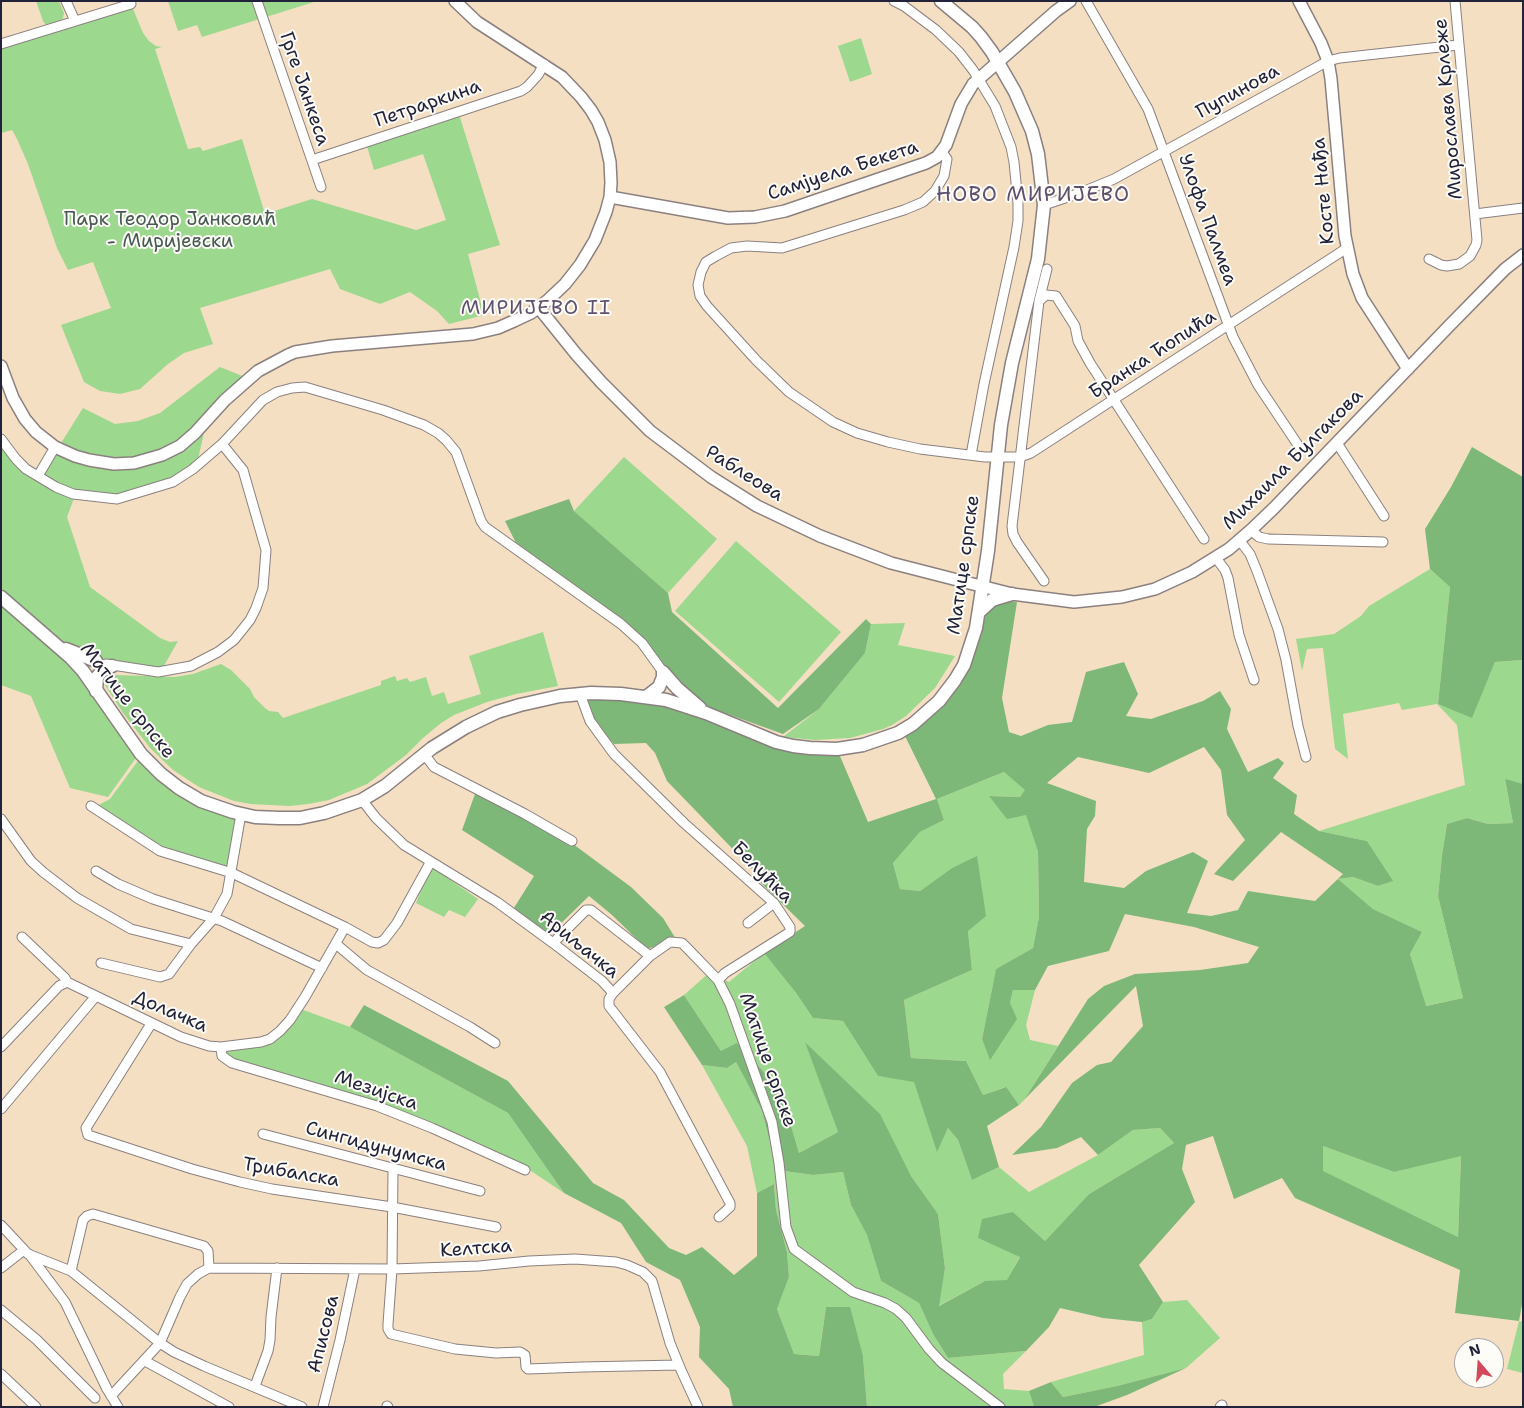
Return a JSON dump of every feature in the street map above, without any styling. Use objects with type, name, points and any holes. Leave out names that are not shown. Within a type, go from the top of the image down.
[{"type":"main road","name":"Матице српске","points":[[1,597],[57,645],[83,671],[141,754],[161,774],[179,788],[202,801],[255,817],[292,818],[324,813],[362,800],[385,786],[424,754],[457,732],[497,712],[538,700],[580,694],[621,694],[668,701],[706,713],[748,731],[793,746],[837,749],[863,745],[887,738],[913,724],[946,693],[964,665],[976,628],[983,587],[1001,425],[1012,363],[1038,258],[1044,205],[1040,162],[1034,137],[1015,92],[998,61],[972,27],[941,1]]},
{"type":"main road","points":[[979,612],[992,600],[1012,594]]},
{"type":"main road","points":[[57,645],[96,660]]},
{"type":"main road","points":[[96,691],[97,677],[112,666]]},
{"type":"main road","points":[[646,697],[659,687],[666,677]]},
{"type":"main road","points":[[666,677],[673,690],[668,701]]},
{"type":"main road","points":[[666,677],[706,713]]},
{"type":"street","points":[[66,1],[75,21]]},
{"type":"street","name":"Грге Јанкеса","points":[[257,1],[321,186]]},
{"type":"street","points":[[1,366],[13,398],[22,414],[36,432],[55,447],[75,456],[101,462],[134,462],[154,458],[171,451],[187,440],[225,400],[258,371],[288,354],[332,346],[473,334],[506,325],[539,308],[565,284],[586,256],[600,229],[610,197],[611,183],[608,154],[598,122],[581,97],[562,77],[477,22],[455,1]]},
{"type":"street","points":[[894,1],[904,6],[936,30],[959,52],[979,78],[995,106],[1011,147],[1014,162],[1018,189],[1018,221],[971,455]]},
{"type":"street","name":"Самјуела Бекета","points":[[610,197],[728,218],[764,216],[790,210],[933,160],[942,152],[966,95],[979,78],[1070,1]]},
{"type":"street","name":"Улофа Палмеа","points":[[1086,1],[1140,93],[1155,126],[1227,325],[1258,385],[1300,448]]},
{"type":"street","name":"Косте Нађа","points":[[1300,1],[1321,43],[1332,79],[1347,248],[1357,286],[1362,298],[1408,369]]},
{"type":"street","name":"Мирослава Крлеже","points":[[1429,259],[1447,266],[1459,264],[1470,256],[1477,240],[1455,1]]},
{"type":"street","points":[[1,44],[131,2]]},
{"type":"street","name":"Пупинова","points":[[1044,205],[1107,182],[1328,61],[1340,58],[1458,45]]},
{"type":"street","name":"Петраркина","points":[[312,160],[520,90],[527,87],[538,75],[544,64]]},
{"type":"street","name":"Бранка Ћопића","points":[[942,152],[947,160],[944,176],[934,191],[922,202],[904,210],[782,248],[747,246],[731,248],[706,262],[698,285],[700,296],[707,306],[764,368],[789,392],[833,422],[857,433],[888,442],[920,449],[997,458],[1020,457],[1039,449],[1347,248]]},
{"type":"street","name":"Мирослава Крлеже","points":[[1475,214],[1523,208]]},
{"type":"street","name":"Михаила Булгакова","points":[[983,587],[1012,594],[1074,602],[1122,597],[1141,593],[1174,581],[1216,558],[1251,530],[1505,269],[1523,255]]},
{"type":"street","points":[[1044,581],[1013,534],[1013,518],[1039,301],[1047,268]]},
{"type":"street","points":[[1039,301],[1046,295],[1056,296],[1075,326],[1078,341],[1204,539]]},
{"type":"street","name":"Раблеова","points":[[539,308],[576,354],[636,418],[666,444],[730,490],[788,521],[847,547],[891,562],[983,587]]},
{"type":"street","points":[[1,439],[16,460],[38,476],[73,494],[117,499],[173,482],[194,469],[222,444],[264,400],[277,392],[292,388],[314,389],[383,410],[424,425],[445,438],[456,452],[481,522],[485,527],[621,624],[642,644],[666,677]]},
{"type":"street","points":[[1337,443],[1384,516]]},
{"type":"street","points":[[112,666],[83,671],[85,665],[92,660],[112,666],[158,672],[191,666],[218,652],[234,640],[250,620],[256,608],[263,588],[266,550],[243,470],[222,444]]},
{"type":"street","points":[[38,476],[55,447]]},
{"type":"street","points":[[1251,530],[1259,537],[1268,539],[1383,542]]},
{"type":"street","points":[[1240,540],[1250,554],[1258,571],[1278,629],[1306,757]]},
{"type":"street","points":[[1216,558],[1225,570],[1228,578],[1239,634],[1254,680]]},
{"type":"street","name":"Белућка","points":[[580,694],[590,721],[614,754],[684,823],[774,903],[790,926],[790,932],[725,973],[718,980]]},
{"type":"street","points":[[424,754],[434,767],[525,814],[572,841]]},
{"type":"street","name":"Ариљачка","points":[[362,800],[389,832],[404,845],[430,863],[497,902],[602,981],[614,993],[609,999],[609,1006],[660,1072],[730,1203],[730,1207],[719,1218]]},
{"type":"street","points":[[91,806],[160,851],[232,873],[345,927],[372,942],[378,943],[384,940],[397,923],[430,863]]},
{"type":"street","points":[[101,963],[160,977],[169,974],[191,944],[214,918],[227,894],[241,814]]},
{"type":"street","points":[[1,820],[31,861],[77,898],[131,929],[191,944]]},
{"type":"street","points":[[96,871],[118,884],[153,899],[214,918],[322,968]]},
{"type":"street","points":[[748,923],[774,903]]},
{"type":"street","points":[[553,943],[586,910],[591,910],[650,956]]},
{"type":"street","name":"Долачка","points":[[22,937],[68,982],[151,1024],[192,1042],[221,1047],[253,1044],[276,1035],[290,1020],[345,927]]},
{"type":"street","points":[[614,993],[650,956],[670,942],[682,943],[718,980]]},
{"type":"street","points":[[336,944],[367,970],[470,1026],[495,1043]]},
{"type":"street","name":"Матице српске","points":[[718,980],[730,1004],[772,1122],[786,1228],[794,1249],[853,1292],[885,1303],[896,1309],[906,1318],[942,1363],[1000,1407]]},
{"type":"street","points":[[2,1045],[59,986],[68,982]]},
{"type":"street","points":[[1,1109],[96,996]]},
{"type":"street","name":"Трибалска","points":[[151,1024],[86,1128],[86,1132],[90,1136],[192,1169],[240,1182],[272,1189],[392,1207],[496,1227]]},
{"type":"street","name":"Мезијска","points":[[221,1047],[222,1056],[232,1063],[377,1106],[525,1170]]},
{"type":"street","name":"Сингидунумска","points":[[263,1134],[480,1191]]},
{"type":"street","points":[[393,1168],[389,1332],[394,1335],[455,1349],[496,1353],[520,1352],[524,1355],[528,1369],[582,1366],[678,1365]]},
{"type":"street","points":[[71,1271],[83,1220],[93,1214],[204,1246],[208,1251],[209,1268],[198,1274],[183,1290],[160,1343],[111,1396]]},
{"type":"street","points":[[1,1226],[26,1252],[64,1302],[118,1407]]},
{"type":"street","points":[[1,1268],[26,1252]]},
{"type":"street","points":[[26,1252],[71,1271],[160,1343],[195,1362],[302,1407]]},
{"type":"street","name":"Келтска","points":[[209,1268],[392,1269],[465,1267],[566,1259],[626,1265],[643,1272],[652,1281],[678,1365],[698,1407]]},
{"type":"street","points":[[255,1386],[268,1351],[277,1268]]},
{"type":"street","name":"Аписова","points":[[323,1407],[355,1269]]},
{"type":"street","points":[[1,1310],[32,1335],[94,1398]]},
{"type":"street","points":[[145,1361],[229,1407]]},
{"type":"street","points":[[1,1374],[36,1407]]},
{"type":"green space","points":[[36,1],[59,1],[64,13],[63,18],[59,22],[46,25]]},
{"type":"green space","points":[[168,1],[317,1],[202,37],[197,25],[178,31]]},
{"type":"green space","name":"Парк Теодор Јанковић - Миријевски","points":[[131,4],[143,33],[149,41],[156,46],[162,47],[155,49],[188,149],[200,147],[203,151],[242,139],[265,214],[312,199],[416,230],[446,220],[423,154],[374,170],[366,143],[458,111],[500,245],[468,254],[484,315],[449,324],[437,311],[410,292],[380,304],[340,289],[330,269],[200,308],[213,344],[184,353],[168,364],[140,389],[120,394],[100,391],[84,382],[61,325],[111,308],[93,262],[68,270],[57,248],[28,164],[17,139],[12,130],[1,133],[1,44]]},
{"type":"green space","points":[[861,38],[872,74],[850,82],[838,46]]},
{"type":"green space","points":[[220,367],[250,379],[206,424],[196,468],[120,498],[76,493],[67,517],[90,587],[160,638],[170,642],[178,641],[161,671],[114,665],[60,644],[1,594],[1,433],[7,443],[29,468],[41,475],[83,408],[115,424],[138,421],[160,413]]},
{"type":"green space","points":[[1472,447],[1523,477],[1523,660],[1495,662],[1472,718],[1438,704],[1450,587],[1430,569],[1425,529],[1451,487]]},
{"type":"green space","points":[[624,457],[717,539],[668,593],[574,511]]},
{"type":"green space","points":[[569,499],[574,511],[668,593],[672,612],[778,708],[866,619],[871,624],[865,653],[819,709],[783,734],[708,707],[662,671],[632,631],[516,543],[505,521]]},
{"type":"green space","points":[[736,541],[841,632],[779,702],[675,611]]},
{"type":"green space","points":[[1430,569],[1450,587],[1438,704],[1472,717],[1495,662],[1523,660],[1523,784],[1505,780],[1513,823],[1488,824],[1467,818],[1447,824],[1438,896],[1463,998],[1425,1006],[1410,954],[1422,932],[1373,909],[1338,879],[1353,877],[1378,886],[1392,881],[1367,841],[1319,831],[1465,785],[1457,725],[1437,704],[1402,710],[1399,703],[1343,714],[1348,759],[1335,749],[1323,648],[1307,649],[1302,671],[1296,639],[1334,634],[1361,616],[1369,606]]},
{"type":"green space","points":[[1,600],[67,657],[138,755],[108,797],[70,788],[31,696],[1,685]]},
{"type":"green space","points":[[1006,601],[1017,602],[1002,698],[1009,732],[1021,736],[1048,725],[1072,722],[1086,672],[1124,662],[1138,694],[1126,716],[1151,719],[1203,701],[1220,691],[1231,709],[1227,729],[1248,772],[1278,758],[1284,763],[1273,778],[1297,795],[1294,814],[1319,831],[1367,841],[1393,881],[1378,886],[1353,877],[1338,879],[1373,909],[1422,932],[1410,954],[1426,1006],[1463,998],[1438,896],[1447,824],[1467,818],[1488,824],[1513,823],[1505,779],[1523,784],[1523,1299],[1519,1321],[1455,1313],[1460,1270],[1295,1198],[1282,1178],[1234,1199],[1213,1136],[1186,1145],[1182,1169],[1195,1202],[1139,1265],[1163,1302],[1152,1319],[1142,1322],[1103,1318],[1060,1308],[1049,1327],[1026,1351],[948,1358],[933,1334],[919,1303],[881,1281],[867,1235],[851,1205],[843,1172],[813,1175],[777,1170],[762,1111],[736,1062],[727,1068],[702,1065],[664,1007],[684,995],[721,1051],[737,1043],[781,1091],[799,1153],[838,1132],[805,1042],[880,1114],[911,1176],[938,1214],[945,1268],[939,1306],[985,1281],[1007,1280],[1020,1257],[978,1238],[982,1219],[1013,1212],[1045,1241],[1089,1194],[1174,1143],[1160,1128],[1133,1130],[1098,1155],[1081,1137],[1057,1148],[1012,1155],[1041,1127],[1072,1083],[1097,1065],[1111,1062],[1143,1026],[1136,986],[1024,1100],[1088,999],[1104,986],[1135,974],[1200,970],[1248,963],[1259,947],[1194,927],[1125,914],[1109,951],[1048,966],[1035,990],[1013,990],[1010,1003],[1017,1019],[990,1060],[982,1039],[996,969],[1033,948],[1039,917],[1038,852],[1026,815],[1007,819],[989,796],[1020,797],[1025,790],[1004,772],[937,799],[944,820],[920,832],[893,863],[900,889],[920,891],[952,868],[977,856],[986,916],[968,931],[972,970],[904,1000],[911,1058],[966,1061],[983,1095],[1006,1087],[1019,1105],[987,1126],[999,1167],[972,1180],[958,1140],[948,1128],[937,1152],[914,1082],[878,1076],[843,1021],[813,1018],[764,953],[805,926],[760,882],[753,870],[667,781],[655,753],[646,743],[614,744],[591,718],[580,697],[620,698],[666,706],[757,736],[837,749],[868,822],[936,799],[904,734],[926,720],[946,703],[973,659],[987,611],[995,604]],"holes":[[[1204,747],[1221,770],[1227,815],[1245,840],[1214,874],[1233,881],[1281,832],[1343,874],[1315,901],[1248,891],[1238,910],[1211,916],[1187,913],[1208,861],[1193,852],[1146,871],[1124,888],[1084,882],[1087,829],[1095,816],[1096,801],[1047,783],[1078,757],[1149,773]],[[1323,1146],[1394,1172],[1461,1156],[1458,1237],[1323,1171]]]},
{"type":"green space","points":[[905,623],[898,645],[955,656],[935,688],[906,716],[883,729],[850,738],[815,740],[783,737],[819,709],[865,653],[871,624]]},
{"type":"green space","points":[[543,632],[558,686],[487,702],[454,715],[441,723],[406,755],[367,784],[329,800],[308,804],[289,806],[251,804],[234,801],[199,787],[173,770],[151,749],[123,713],[105,685],[107,677],[113,675],[175,677],[193,674],[221,664],[231,670],[250,689],[254,697],[265,708],[269,711],[278,712],[283,718],[381,685],[381,681],[395,676],[397,681],[407,678],[410,682],[426,677],[432,696],[444,692],[448,704],[481,694],[469,656]]},
{"type":"green space","points":[[140,758],[240,817],[230,877],[159,855],[89,810],[110,799]]},
{"type":"green space","points":[[1004,772],[1026,790],[1020,797],[989,796],[1026,814],[1038,852],[1039,917],[1033,948],[996,969],[982,1039],[990,1059],[1013,990],[1035,990],[1026,1025],[1030,1040],[1058,1046],[1019,1105],[1005,1087],[983,1095],[966,1061],[911,1058],[904,1000],[972,970],[968,931],[977,857],[952,868],[920,891],[900,889],[893,863],[920,832],[944,820],[937,799]]},
{"type":"green space","points":[[475,794],[569,841],[631,887],[663,918],[679,944],[667,943],[647,949],[589,896],[547,937],[512,911],[534,876],[462,830]]},
{"type":"green space","points":[[430,866],[478,899],[465,917],[449,910],[444,917],[416,903]]},
{"type":"green space","points":[[764,953],[813,1018],[843,1021],[878,1076],[914,1081],[937,1151],[948,1128],[958,1140],[972,1180],[999,1167],[1029,1192],[1098,1155],[1133,1130],[1160,1128],[1174,1143],[1089,1194],[1045,1241],[1013,1212],[978,1238],[1020,1256],[1007,1281],[985,1281],[938,1306],[945,1268],[938,1214],[911,1176],[877,1112],[806,1043],[838,1132],[799,1153],[781,1091],[721,1051],[684,995],[710,972],[729,982]]},
{"type":"green space","points":[[364,1005],[508,1081],[593,1183],[624,1200],[669,1248],[686,1255],[702,1247],[734,1275],[757,1256],[757,1193],[774,1184],[776,1210],[787,1252],[789,1277],[777,1309],[794,1354],[819,1356],[826,1307],[850,1307],[863,1356],[867,1407],[733,1407],[729,1389],[699,1357],[700,1327],[680,1280],[646,1262],[621,1223],[564,1193],[508,1113],[350,1027]]},
{"type":"green space","points":[[298,1008],[350,1027],[508,1113],[564,1193],[528,1169],[397,1114],[225,1060],[221,1047],[266,1040]]},
{"type":"green space","points":[[736,1062],[762,1111],[777,1170],[813,1175],[843,1172],[851,1205],[867,1235],[881,1281],[919,1303],[933,1334],[948,1358],[1026,1351],[1003,1374],[1004,1389],[1029,1391],[1034,1407],[867,1407],[863,1356],[826,1307],[819,1356],[794,1354],[777,1309],[789,1277],[787,1252],[776,1210],[774,1184],[757,1193],[747,1146],[702,1065],[727,1068]]},
{"type":"green space","points":[[1323,1146],[1394,1172],[1461,1155],[1458,1237],[1322,1171]]},
{"type":"green space","points":[[1187,1300],[1220,1338],[1186,1368],[1117,1386],[1063,1397],[1051,1382],[1144,1355],[1142,1322],[1152,1319],[1163,1302]]},
{"type":"green space","points":[[1519,1321],[1523,1322],[1523,1373],[1507,1369]]},
{"type":"green space","points":[[1186,1368],[1127,1395],[1094,1407],[1034,1407],[1029,1391],[1051,1382],[1063,1397],[1117,1386]]},
{"type":"district","name":"НОВО МИРИЈЕВО","points":[[1033,196]]},
{"type":"district","name":"МИРИЈЕВО II","points":[[536,309]]}]
